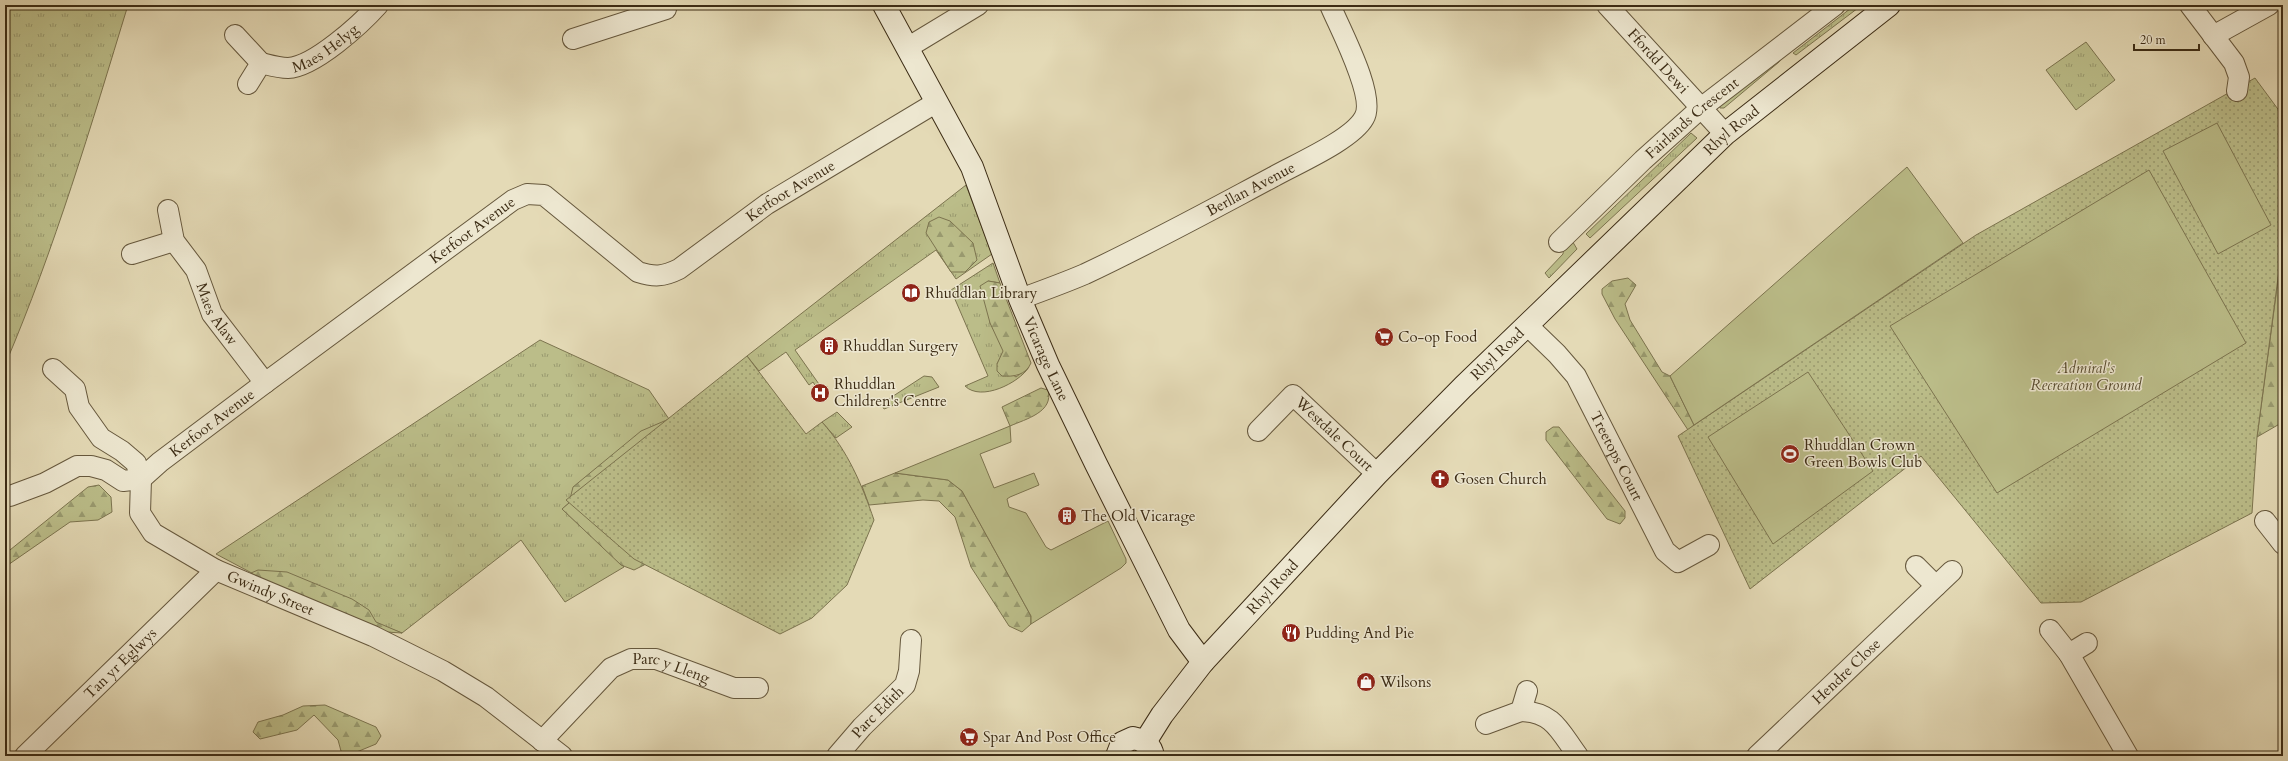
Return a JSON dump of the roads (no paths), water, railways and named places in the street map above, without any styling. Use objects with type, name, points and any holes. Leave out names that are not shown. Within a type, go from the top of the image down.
[{"type":"street","name":"Maes Helyg","points":[[261,63],[288,68],[302,64],[343,39],[378,5]]},
{"type":"street","name":"Vicarage Lane","points":[[884,5],[972,167],[1020,299],[1048,366],[1112,498],[1179,630],[1203,662]]},
{"type":"street","points":[[907,48],[978,5]]},
{"type":"street","name":"Berllan Avenue","points":[[1020,299],[1084,274],[1151,242],[1323,150],[1353,131],[1365,118],[1367,100],[1362,77],[1330,5]]},
{"type":"street","name":"Ffordd Dewi","points":[[1608,5],[1726,134]]},
{"type":"street","name":"Fairlands Crescent","points":[[1560,242],[1643,160],[1701,108],[1834,5]]},
{"type":"street","name":"Rhyl Road","points":[[1149,749],[1162,715],[1203,662],[1377,474],[1463,387],[1726,134],[1889,5]]},
{"type":"street","points":[[2190,5],[2234,63],[2239,77],[2237,91]]},
{"type":"street","points":[[2213,36],[2269,5]]},
{"type":"street","points":[[573,39],[639,11],[666,10]]},
{"type":"street","points":[[235,35],[261,63],[248,84]]},
{"type":"street","name":"Kerfoot Avenue","points":[[141,479],[160,462],[265,383],[513,200],[527,194],[544,196],[638,272],[652,276],[665,276],[678,269],[767,204],[937,102]]},
{"type":"street","name":"Maes Alaw","points":[[168,210],[174,241],[196,270],[212,314],[265,383]]},
{"type":"street","points":[[132,254],[174,241]]},
{"type":"street","name":"Treetops Court","points":[[1528,326],[1557,354],[1576,376],[1665,551],[1678,562],[1709,545]]},
{"type":"street","name":"Gwindy Street","points":[[53,369],[75,389],[78,407],[100,438],[122,451],[136,463],[141,479],[140,513],[153,533],[216,570],[373,636],[443,671],[486,697],[562,756]]},
{"type":"street","name":"Westdale Court","points":[[1258,431],[1292,395],[1377,474]]},
{"type":"street","points":[[10,496],[45,483],[77,466],[91,466],[106,470],[123,481],[141,479]]},
{"type":"street","points":[[2265,521],[2283,544]]},
{"type":"street","points":[[1916,566],[1936,586]]},
{"type":"street","name":"Tan yr Eglwys","points":[[24,756],[216,570]]},
{"type":"street","name":"Hendre Close","points":[[1757,756],[1952,571]]},
{"type":"street","points":[[2050,630],[2069,654],[2128,756]]},
{"type":"street","name":"Parc Edith","points":[[837,756],[862,727],[905,686],[909,671],[911,640]]},
{"type":"street","points":[[2069,654],[2087,643]]},
{"type":"street","name":"Parc y Lleng","points":[[542,741],[611,668],[631,659],[656,659],[734,688],[758,688]]},
{"type":"street","points":[[1521,711],[1527,691]]},
{"type":"street","points":[[1486,724],[1521,711],[1537,711],[1551,719],[1578,756]]},
{"type":"street","points":[[1117,756],[1119,748],[1127,740],[1133,738],[1149,749]]},
{"type":"place","name":"Rhuddlan Library","points":[[911,293]]},
{"type":"place","name":"Co-op Food","points":[[1384,337]]},
{"type":"place","name":"Rhuddlan Surgery","points":[[829,346]]},
{"type":"place","name":"Rhuddlan Children's Centre","points":[[820,393]]},
{"type":"place","name":"Rhuddlan Crown Green Bowls Club","points":[[1790,454]]},
{"type":"place","name":"Gosen Church","points":[[1440,479]]},
{"type":"place","name":"The Old Vicarage","points":[[1067,516]]},
{"type":"place","name":"Pudding And Pie","points":[[1291,633]]},
{"type":"place","name":"Wilsons","points":[[1366,682]]},
{"type":"place","name":"Spar And Post Office","points":[[969,737]]},
{"type":"park label","name":"Admiral's Recreation Ground","points":[[2086,376]]}]
